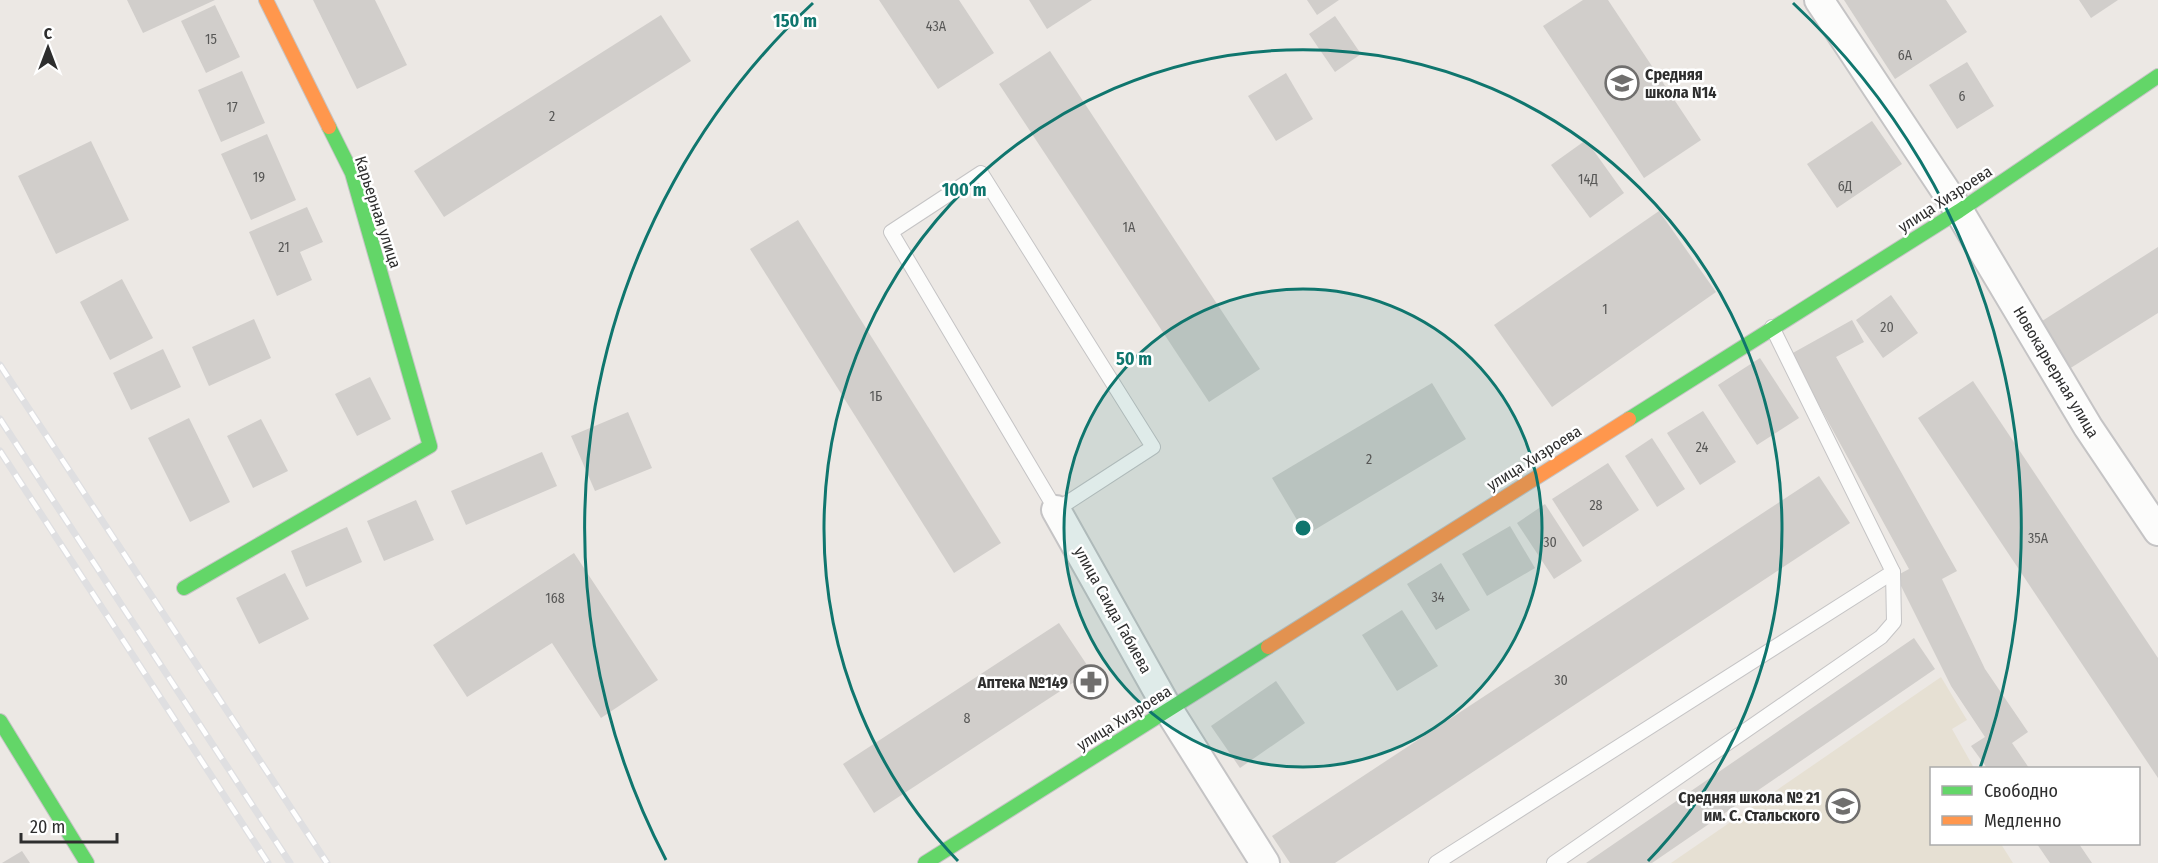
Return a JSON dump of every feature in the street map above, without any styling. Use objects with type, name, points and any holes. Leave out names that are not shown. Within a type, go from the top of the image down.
[{"type":"street","name":"Карьерная улица","points":[[184,588],[430,446],[352,173],[266,0]]},
{"type":"street","name":"Новокарьерная улица","points":[[1819,0],[1959,211],[2088,427],[2158,531]]},
{"type":"street","name":"улица Хизроева","points":[[925,863],[1959,211],[2158,76]]},
{"type":"street","name":"улица Саида Габиева","points":[[1056,510],[1168,709],[1265,863]]},
{"type":"street","points":[[0,721],[87,863]]},
{"type":"lane","points":[[981,173],[1153,447],[1056,510],[891,232],[981,173]]},
{"type":"lane","points":[[1554,863],[1881,637],[1894,622],[1893,572],[1772,327]]},
{"type":"lane","points":[[1442,862],[1893,572]]},
{"type":"shaded area","name":"Средняя школа № 21 им. С. Стальского","points":[[1941,677],[1967,720],[1952,729],[1973,767],[1930,767],[1930,845],[2002,845],[2013,863],[1671,863]]},
{"type":"building","points":[[127,0],[215,0],[143,33]]},
{"type":"building","points":[[313,0],[375,0],[407,65],[357,89]]},
{"type":"building","points":[[879,0],[959,0],[994,53],[938,89]]},
{"type":"building","points":[[1029,0],[1092,0],[1047,29]]},
{"type":"building","points":[[1307,0],[1339,0],[1317,15]]},
{"type":"building","name":"Средняя школа N14","points":[[1583,0],[1608,0],[1701,140],[1644,178],[1543,26]]},
{"type":"building","points":[[1844,0],[1946,0],[1967,32],[1895,79]]},
{"type":"building","points":[[2079,0],[2118,0],[2091,18]]},
{"type":"building","points":[[215,5],[240,57],[206,73],[181,21]]},
{"type":"building","points":[[661,15],[691,61],[444,217],[414,171]]},
{"type":"building","points":[[1335,16],[1361,54],[1335,72],[1309,34]]},
{"type":"building","points":[[1050,51],[1260,369],[1209,402],[999,84]]},
{"type":"building","points":[[1967,62],[1994,106],[1957,129],[1929,85]]},
{"type":"building","points":[[242,71],[265,123],[221,142],[198,90]]},
{"type":"building","points":[[1286,73],[1313,119],[1276,141],[1248,96]]},
{"type":"building","points":[[1872,121],[1902,164],[1837,208],[1807,164]]},
{"type":"building","points":[[267,134],[296,200],[251,220],[221,154]]},
{"type":"building","points":[[1586,140],[1624,193],[1590,218],[1551,165]]},
{"type":"building","points":[[91,141],[129,220],[56,254],[18,176]]},
{"type":"building","points":[[307,207],[323,242],[300,252],[312,280],[277,296],[249,232]]},
{"type":"building","points":[[1659,211],[1716,292],[1552,407],[1494,325]]},
{"type":"building","points":[[798,220],[1001,543],[954,573],[750,249]]},
{"type":"building","points":[[2158,247],[2158,313],[2069,369],[2039,323]]},
{"type":"building","points":[[122,279],[153,338],[110,360],[80,302]]},
{"type":"building","points":[[1891,295],[1918,333],[1883,358],[1856,320]]},
{"type":"building","points":[[254,319],[271,358],[209,386],[192,347]]},
{"type":"building","points":[[1852,320],[1864,342],[1836,357],[1957,571],[1942,579],[1985,669],[2028,732],[2012,743],[2028,767],[1986,767],[1971,746],[1985,737],[1951,686],[1896,576],[1909,569],[1791,354]]},
{"type":"building","points":[[163,349],[181,387],[131,410],[113,373]]},
{"type":"building","points":[[1760,358],[1799,418],[1757,445],[1718,385]]},
{"type":"building","points":[[370,377],[391,419],[357,436],[335,394]]},
{"type":"building","points":[[1973,381],[2158,658],[2158,778],[1918,418]]},
{"type":"building","points":[[1432,383],[1466,439],[1306,535],[1272,478]]},
{"type":"building","points":[[1703,411],[1736,462],[1700,485],[1667,433]]},
{"type":"building","points":[[628,412],[652,468],[595,491],[571,436]]},
{"type":"building","points":[[189,418],[230,502],[190,522],[148,438]]},
{"type":"building","points":[[261,419],[288,471],[253,488],[227,436]]},
{"type":"building","points":[[1652,438],[1685,489],[1657,507],[1625,456]]},
{"type":"building","points":[[542,452],[557,486],[466,525],[451,491]]},
{"type":"building","points":[[1608,463],[1639,510],[1583,547],[1552,499]]},
{"type":"building","points":[[1819,476],[1850,523],[1335,863],[1290,863],[1272,836]]},
{"type":"building","points":[[416,500],[434,540],[384,561],[367,521]]},
{"type":"building","points":[[1545,504],[1582,561],[1554,579],[1517,523]]},
{"type":"building","points":[[1510,526],[1535,568],[1487,596],[1462,554]]},
{"type":"building","points":[[347,527],[362,562],[306,587],[291,551]]},
{"type":"building","points":[[574,553],[658,680],[601,718],[552,643],[467,697],[433,645]]},
{"type":"building","points":[[1441,563],[1470,610],[1436,630],[1407,584]]},
{"type":"building","points":[[285,573],[309,619],[259,644],[236,598]]},
{"type":"building","points":[[1402,610],[1438,666],[1397,691],[1362,635]]},
{"type":"building","points":[[1059,623],[1091,671],[874,813],[843,764]]},
{"type":"building","points":[[1914,638],[1935,669],[1652,863],[1586,863]]},
{"type":"building","points":[[1276,681],[1305,723],[1240,768],[1211,726]]},
{"type":"building","points":[[2038,845],[2080,845],[2092,863],[2050,863]]},
{"type":"building","points":[[22,851],[30,863],[2,863]]},
{"type":"railway","points":[[0,365],[327,863]]},
{"type":"railway","points":[[0,419],[290,863]]},
{"type":"railway","points":[[0,451],[268,863]]},
{"type":"traffic: fast","points":[[1629,419],[1959,211],[2158,76]]},
{"type":"traffic: fast","points":[[184,588],[430,446],[352,173],[329,127]]},
{"type":"traffic: fast","points":[[925,863],[1268,647]]},
{"type":"traffic: fast","points":[[0,721],[87,863]]},
{"type":"traffic: slow","points":[[266,0],[329,127]]},
{"type":"traffic: slow","points":[[1268,647],[1629,419]]},
{"type":"place","name":"Средняя школа N14","points":[[1622,83]]},
{"type":"place","name":"Аптека №149","points":[[1091,682]]},
{"type":"place","name":"Средняя школа № 21 им. С. Стальского","points":[[1843,806]]}]
